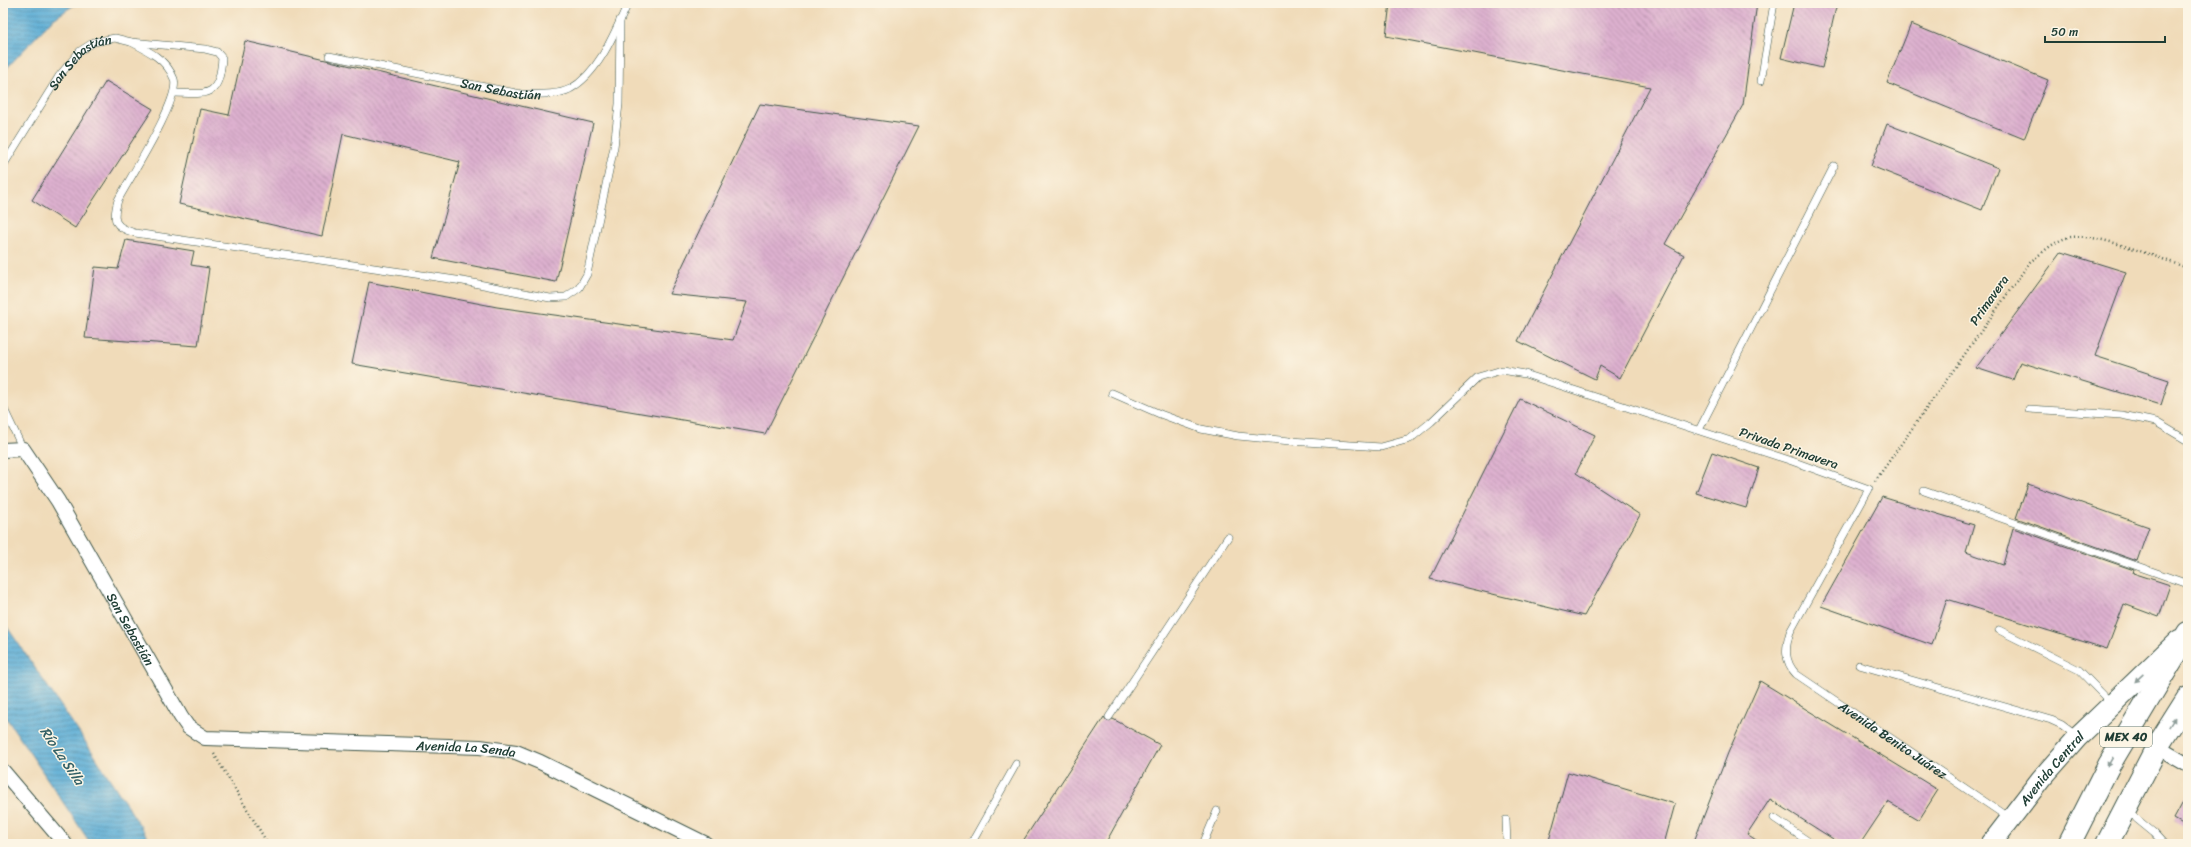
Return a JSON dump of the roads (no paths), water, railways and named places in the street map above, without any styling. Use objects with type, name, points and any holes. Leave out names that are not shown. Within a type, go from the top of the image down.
[{"type":"main road","name":"Avenida Central","points":[[1991,844],[2009,818],[2078,737],[2188,632]]},
{"type":"main road","name":"MEX 40","points":[[2068,844],[2109,765],[2188,632]]},
{"type":"main road","name":"MEX 40","points":[[2107,844],[2157,747],[2188,698]]},
{"type":"street","points":[[6,449],[23,449]]},
{"type":"street","name":"San Sebastián","points":[[23,449],[58,501],[181,717],[188,727],[205,738]]},
{"type":"street","name":"Avenida La Senda","points":[[205,738],[480,747],[516,752],[540,762],[706,844]]},
{"type":"street","points":[[2157,747],[2188,765]]},
{"type":"street","points":[[3,770],[65,844]]},
{"type":"lane","name":"San Sebastián","points":[[329,56],[521,94],[546,94],[569,90],[586,77],[600,58],[628,3]]},
{"type":"lane","points":[[1761,81],[1774,3]]},
{"type":"lane","points":[[131,42],[154,54],[167,66],[175,81],[174,93],[166,114],[118,200],[114,212],[116,223],[123,230],[463,281],[550,298],[566,297],[579,288],[587,274],[614,147],[620,104],[620,20]]},
{"type":"lane","name":"San Sebastián","points":[[3,166],[59,76],[80,51],[94,42],[115,38],[131,42],[205,48],[216,52],[222,58],[220,75],[216,86],[209,92],[174,93]]},
{"type":"lane","points":[[1699,430],[1834,166]]},
{"type":"lane","name":"Privada Primavera","points":[[1112,393],[1160,414],[1201,429],[1238,436],[1290,441],[1381,446],[1410,439],[1431,422],[1478,377],[1502,370],[1524,374],[1699,430],[1869,489],[1790,632],[1786,654]]},
{"type":"lane","name":"San Sebastián","points":[[3,407],[23,449]]},
{"type":"lane","points":[[2029,409],[2121,415],[2156,422],[2188,441]]},
{"type":"lane","points":[[1924,491],[2188,584]]},
{"type":"lane","points":[[1109,717],[1228,537]]},
{"type":"lane","points":[[1999,630],[2079,670],[2112,704]]},
{"type":"lane","name":"Avenida Benito Juárez","points":[[1786,654],[1789,666],[1796,674],[2009,818]]},
{"type":"lane","points":[[1859,665],[2051,720],[2062,725],[2078,737]]},
{"type":"lane","points":[[971,844],[1016,764]]},
{"type":"lane","points":[[2124,810],[2154,833],[2164,844]]},
{"type":"lane","points":[[1203,844],[1217,811]]},
{"type":"lane","points":[[1774,818],[1812,844]]},
{"type":"lane","points":[[1506,820],[1507,844]]},
{"type":"water","points":[[3,3],[77,3],[52,20],[3,72]]},
{"type":"water","name":"Río La Silla","points":[[3,621],[93,753],[152,844],[91,844],[3,713]]}]
